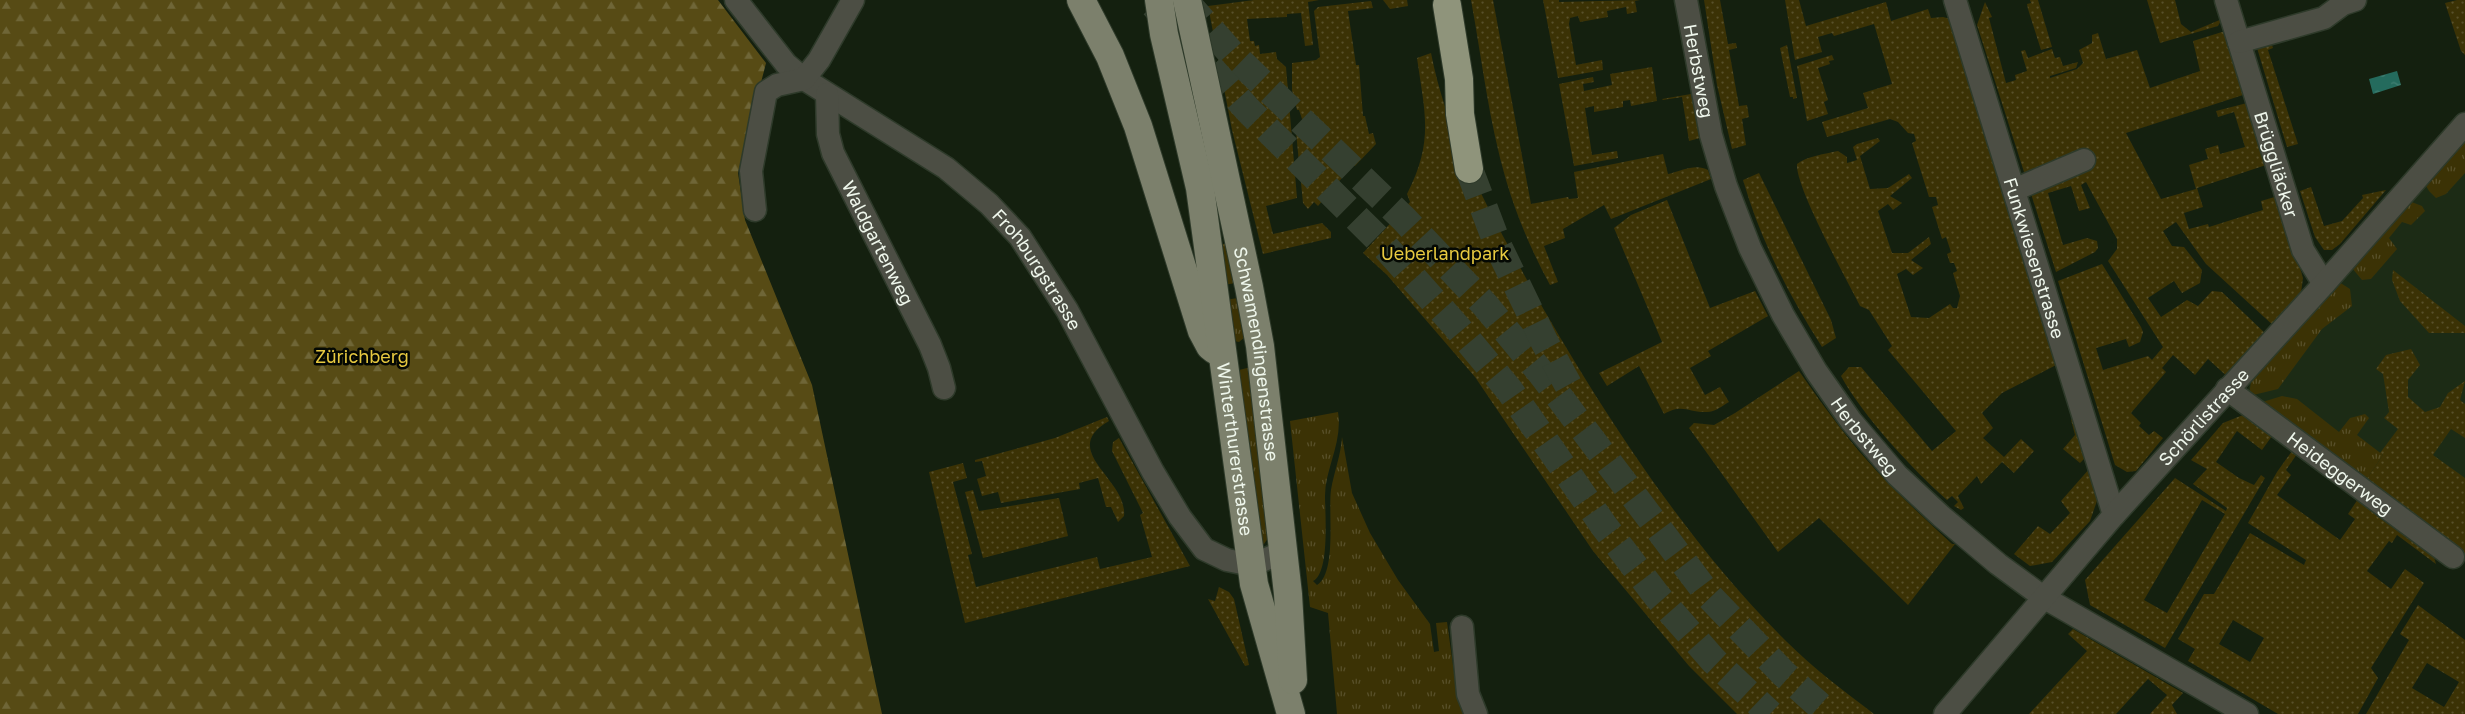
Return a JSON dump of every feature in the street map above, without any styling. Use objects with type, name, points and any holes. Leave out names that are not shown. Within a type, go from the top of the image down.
[{"type":"highway","points":[[1447,5],[1459,79],[1460,114],[1469,170]]},
{"type":"main road","name":"Winterthurerstrasse","points":[[1081,0],[1110,56],[1138,126],[1202,331],[1210,346],[1222,355],[1254,584],[1293,714]]},
{"type":"main road","name":"Schwamendingenstrasse","points":[[1159,0],[1164,34],[1200,188],[1222,355]]},
{"type":"main road","name":"Schwamendingenstrasse","points":[[1187,0],[1260,346],[1283,552],[1293,714]]},
{"type":"main road","points":[[1222,355],[1240,354],[1260,346]]},
{"type":"street","name":"Frohburgstrasse","points":[[736,0],[786,64],[827,94],[946,168],[989,204],[1020,237],[1063,304],[1153,472],[1192,535],[1204,549],[1226,560],[1252,565]]},
{"type":"street","points":[[755,210],[751,171],[766,92],[777,84],[804,79],[819,60],[853,0]]},
{"type":"street","name":"Herbstweg","points":[[1686,0],[1711,135],[1750,248],[1782,316],[1816,371],[1851,421],[1897,475],[1941,516],[1998,564],[2043,597],[2247,714]]},
{"type":"street","name":"Funkwiesenstrasse","points":[[1957,0],[2114,515]]},
{"type":"street","name":"Brüggliäcker","points":[[2226,0],[2303,250],[2324,284]]},
{"type":"street","points":[[2239,42],[2324,18],[2343,4],[2355,0]]},
{"type":"street","name":"Waldgartenweg","points":[[827,94],[828,134],[833,153],[930,345],[944,388]]},
{"type":"street","name":"Schörlistrasse","points":[[1945,714],[2114,515],[2324,284],[2465,124]]},
{"type":"street","points":[[2014,190],[2084,160]]},
{"type":"street","name":"Heideggerweg","points":[[2227,389],[2453,557]]},
{"type":"street","points":[[1252,565],[1283,552]]},
{"type":"street","points":[[1462,627],[1468,694],[1476,714]]},
{"type":"shaded area","points":[[2465,138],[2465,559],[2254,405],[2247,392],[2251,380]]},
{"type":"green space","name":"Zürichberg","points":[[0,0],[718,0],[766,63],[738,173],[745,220],[812,385],[882,714],[0,714]]},
{"type":"green space","points":[[1254,0],[1319,0],[1308,2],[1313,45],[1305,46],[1301,13],[1287,14],[1287,17],[1247,19],[1250,41],[1254,41],[1255,46],[1259,45],[1260,54],[1276,52],[1277,59],[1286,67],[1297,198],[1266,206],[1273,234],[1322,223],[1331,232],[1331,238],[1263,254],[1232,130],[1208,6]]},
{"type":"green space","points":[[1383,0],[1407,0],[1408,6],[1390,9]]},
{"type":"green space","points":[[1471,0],[1493,0],[1531,204],[1568,197],[1569,199],[1578,198],[1574,172],[1663,154],[1668,174],[1699,167],[1708,170],[1711,179],[1611,219],[1604,205],[1563,229],[1565,238],[1544,246],[1558,282],[1550,285],[1525,234],[1506,180],[1490,113]]},
{"type":"green space","points":[[1543,0],[1559,0],[1559,2],[1640,0],[1635,1],[1637,12],[1627,14],[1626,7],[1607,11],[1608,17],[1580,22],[1578,16],[1570,18],[1569,24],[1576,65],[1602,60],[1603,70],[1558,78]]},
{"type":"green space","points":[[1704,0],[1720,0],[1728,44],[1736,43],[1737,48],[1729,50],[1739,106],[1747,105],[1749,117],[1742,119],[1746,145],[1732,149],[1717,85]]},
{"type":"green space","points":[[1785,0],[1799,0],[1806,26],[1886,2],[1891,21],[1928,9],[1931,18],[1943,17],[1954,20],[2060,363],[2002,393],[1982,413],[1993,428],[1983,438],[2004,457],[2021,439],[2034,451],[2014,473],[2002,462],[1981,484],[1977,476],[1958,496],[1964,508],[1961,510],[1954,506],[1958,502],[1952,496],[1947,500],[1889,441],[1862,408],[1841,376],[1849,367],[1861,367],[1932,451],[1956,431],[1888,350],[1892,346],[1869,310],[1860,306],[1804,192],[1797,164],[1811,157],[1838,151],[1847,157],[1847,163],[1857,160],[1853,147],[1878,138],[1880,141],[1860,156],[1870,189],[1888,188],[1909,174],[1912,178],[1890,196],[1902,203],[1893,210],[1888,204],[1878,211],[1892,253],[1908,253],[1929,237],[1931,244],[1911,260],[1923,268],[1913,275],[1906,269],[1897,274],[1911,317],[1929,318],[1950,304],[1953,308],[1957,308],[1960,296],[1953,273],[1957,271],[1954,263],[1950,263],[1947,254],[1951,252],[1946,237],[1942,239],[1932,207],[1938,205],[1936,197],[1929,197],[1912,143],[1916,141],[1914,134],[1908,133],[1898,122],[1890,119],[1827,137],[1822,122],[1868,108],[1863,93],[1892,84],[1874,24],[1834,36],[1832,33],[1818,37],[1822,52],[1795,60]]},
{"type":"green space","points":[[2030,0],[2038,0],[2052,47],[2041,50],[2028,9],[2027,4],[2031,3]]},
{"type":"green space","points":[[2147,0],[2175,0],[2181,24],[2191,32],[2222,19],[2218,26],[2160,43]]},
{"type":"green space","points":[[2465,0],[2465,55],[2461,51],[2445,3]]},
{"type":"green space","points":[[1371,1],[1373,8],[1348,11],[1356,65],[1359,65],[1363,116],[1365,116],[1369,134],[1373,133],[1376,144],[1355,166],[1353,165],[1318,206],[1314,202],[1308,209],[1303,203],[1296,132],[1305,128],[1299,110],[1297,110],[1292,90],[1292,63],[1316,60],[1320,57],[1314,11],[1318,7]]},
{"type":"green space","points":[[1985,2],[1992,17],[1989,18],[2006,83],[2016,80],[2015,75],[2027,71],[2021,51],[2025,50],[2028,58],[2052,49],[2055,58],[2060,57],[2063,66],[2078,62],[2076,68],[2050,76],[2050,78],[2077,69],[2083,63],[2079,50],[2092,43],[2092,35],[2098,33],[2106,59],[2137,50],[2150,88],[2200,71],[2193,41],[2222,32],[2227,33],[2243,95],[2126,133],[2161,199],[2196,189],[2189,165],[2208,159],[2205,149],[2218,145],[2220,154],[2245,147],[2234,112],[2218,117],[2216,111],[2247,103],[2266,165],[2197,188],[2203,207],[2184,213],[2189,229],[2208,224],[2209,227],[2263,210],[2261,201],[2278,196],[2303,278],[2300,300],[2275,327],[2206,264],[2176,222],[2163,231],[2172,246],[2184,247],[2202,270],[2200,283],[2182,293],[2174,281],[2148,298],[2161,317],[2187,300],[2198,306],[2212,291],[2222,292],[2268,336],[2231,380],[2208,359],[2195,375],[2173,355],[2162,368],[2166,372],[2131,413],[2141,423],[2139,426],[2149,435],[2154,431],[2163,438],[2136,471],[2127,472],[2115,465],[2058,281],[2102,264],[2141,327],[2143,332],[2140,342],[2129,347],[2126,339],[2096,348],[2103,370],[2148,356],[2152,360],[2163,347],[2108,261],[2117,249],[2117,239],[2086,182],[2081,185],[2090,208],[2079,211],[2071,186],[2048,193],[2063,245],[2087,238],[2097,241],[2098,248],[2095,252],[2056,272],[1977,25]]},
{"type":"green space","points":[[2270,39],[2273,48],[2268,50],[2298,144],[2287,147],[2257,48]]},
{"type":"green space","points":[[1787,45],[1797,98],[1793,99],[1793,97],[1790,97],[1780,48]]},
{"type":"green space","name":"Ueberlandpark","points":[[1431,53],[1447,113],[1483,198],[1554,328],[1613,423],[1678,516],[1749,602],[1807,661],[1874,714],[1737,714],[1689,666],[1593,551],[1475,377],[1387,275],[1363,253],[1410,202],[1407,194],[1416,175],[1421,158],[1425,127],[1423,95],[1417,58]]},
{"type":"green space","points":[[1832,55],[1834,60],[1829,61],[1830,64],[1818,68],[1828,100],[1824,102],[1828,114],[1807,121],[1797,66]]},
{"type":"green space","points":[[1652,67],[1657,101],[1631,106],[1630,100],[1623,101],[1623,107],[1594,112],[1594,106],[1585,108],[1592,155],[1617,151],[1618,158],[1574,166],[1559,84],[1593,77],[1594,82],[1583,84],[1584,91],[1612,85],[1610,74]]},
{"type":"green space","points":[[1691,94],[1700,138],[1689,141],[1682,97],[1662,99]]},
{"type":"green space","points":[[2465,139],[2465,173],[2446,194],[2436,198],[2425,184]]},
{"type":"green space","points":[[1759,173],[1831,320],[1836,338],[1822,347],[1798,308],[1776,266],[1750,202],[1743,180]]},
{"type":"green space","points":[[2311,187],[2324,226],[2342,221],[2363,198],[2362,195],[2386,190],[2340,244],[2332,250],[2324,250],[2315,237],[2300,191]]},
{"type":"green space","points":[[1667,200],[1710,308],[1755,291],[1768,316],[1708,351],[1711,356],[1690,368],[1705,395],[1720,387],[1729,402],[1710,412],[1676,409],[1664,414],[1639,366],[1607,386],[1599,373],[1662,342],[1614,228],[1631,215]]},
{"type":"green space","points":[[2409,201],[2422,206],[2425,211],[2411,225],[2402,222],[2389,238],[2397,249],[2371,279],[2362,280],[2352,268]]},
{"type":"green space","points":[[1232,242],[1241,282],[1224,285],[1219,245]]},
{"type":"green space","points":[[2393,270],[2465,326],[2465,333],[2429,333],[2400,301],[2392,280]]},
{"type":"green space","points":[[2339,282],[2350,289],[2352,306],[2322,329],[2278,389],[2249,396],[2251,381]]},
{"type":"green space","points":[[1244,297],[1245,337],[1239,342],[1234,341],[1225,300]]},
{"type":"green space","points":[[2411,349],[2420,365],[2408,380],[2408,397],[2425,412],[2440,407],[2448,393],[2465,381],[2460,400],[2465,404],[2465,438],[2451,429],[2433,455],[2465,478],[2465,555],[2364,483],[2383,455],[2380,453],[2398,429],[2384,418],[2389,412],[2383,374],[2376,369],[2386,355]]},
{"type":"green space","points":[[1251,367],[1270,535],[1264,544],[1261,544],[1239,370]]},
{"type":"green space","points":[[1799,371],[1836,423],[1867,460],[1923,517],[1952,544],[1955,544],[1908,605],[1819,518],[1778,552],[1689,428],[1694,423],[1714,425]]},
{"type":"green space","points":[[2282,396],[2297,399],[2339,432],[2350,418],[2365,414],[2369,418],[2357,435],[2383,455],[2364,483],[2256,404]]},
{"type":"green space","points":[[1338,412],[1338,434],[1325,496],[1326,529],[1324,555],[1322,567],[1318,576],[1313,581],[1317,585],[1323,578],[1327,568],[1330,541],[1331,490],[1342,437],[1352,493],[1370,533],[1398,580],[1430,624],[1434,652],[1439,651],[1436,623],[1447,622],[1457,694],[1464,714],[1337,714],[1328,613],[1310,607],[1290,421]]},
{"type":"green space","points":[[2243,415],[2272,436],[2262,450],[2237,431],[2216,462],[2239,478],[2254,485],[2261,475],[2265,478],[2165,648],[2090,605],[2085,580],[2175,478],[2226,511],[2227,508],[2193,484],[2207,469],[2191,460],[2223,423]],"holes":[[[2202,500],[2225,514],[2167,613],[2144,600]]]},
{"type":"green space","points":[[2075,416],[2088,455],[2080,463],[2063,449],[2075,435],[2071,420]]},
{"type":"green space","points":[[1107,417],[1109,421],[1095,432],[1090,443],[1092,454],[1098,466],[1116,490],[1122,503],[1124,516],[1118,522],[1111,507],[1106,507],[1098,478],[1079,483],[1080,489],[1001,503],[998,492],[982,496],[977,479],[986,476],[982,461],[975,462],[975,460],[1055,438]]},
{"type":"green space","points":[[1119,438],[1190,566],[965,623],[929,472],[963,463],[967,478],[953,482],[972,554],[968,555],[976,587],[1097,557],[1100,569],[1152,557],[1140,515],[1143,513],[1112,451],[1113,442]]},
{"type":"green space","points":[[2292,451],[2297,454],[2286,470],[2291,475],[2277,495],[2340,540],[2355,519],[2348,514],[2358,499],[2377,516],[2434,557],[2436,564],[2397,535],[2392,543],[2389,541],[2367,571],[2391,589],[2405,569],[2424,583],[2371,668],[2378,678],[2358,714],[2278,714],[2188,661],[2195,649],[2178,639],[2204,594],[2214,594],[2250,533],[2304,565],[2306,560],[2248,523],[2277,472]],"holes":[[[2233,620],[2264,638],[2250,662],[2219,644]]]},
{"type":"green space","points":[[2090,468],[2098,498],[2090,521],[2052,562],[2030,566],[2014,554],[2038,526],[2050,534],[2070,513],[2061,501]]},
{"type":"green space","points":[[973,490],[979,511],[1059,498],[1068,536],[983,558],[965,492]]},
{"type":"green space","points":[[1219,587],[1229,592],[1234,599],[1249,665],[1245,666],[1208,599],[1215,601]]},
{"type":"green space","points":[[2418,605],[2465,640],[2465,714],[2366,714],[2409,640],[2400,634]],"holes":[[[2427,663],[2459,682],[2444,707],[2412,688]]]},
{"type":"green space","points":[[2073,629],[2183,693],[2172,705],[2177,714],[2150,714],[2167,695],[2148,679],[2116,714],[2029,714],[2087,651],[2068,634]]},
{"type":"water","points":[[2397,71],[2401,85],[2373,94],[2369,79]]},
{"type":"tunnel","points":[[1184,0],[1232,54],[1404,219],[1485,305],[1542,374],[1709,596],[1784,674],[1829,714]]},
{"type":"tunnel","points":[[1154,5],[1248,110],[1380,241],[1456,326],[1510,391],[1604,526],[1657,596],[1714,661],[1770,714]]},
{"type":"tunnel","points":[[1469,169],[1499,248],[1545,343],[1571,390]]}]
